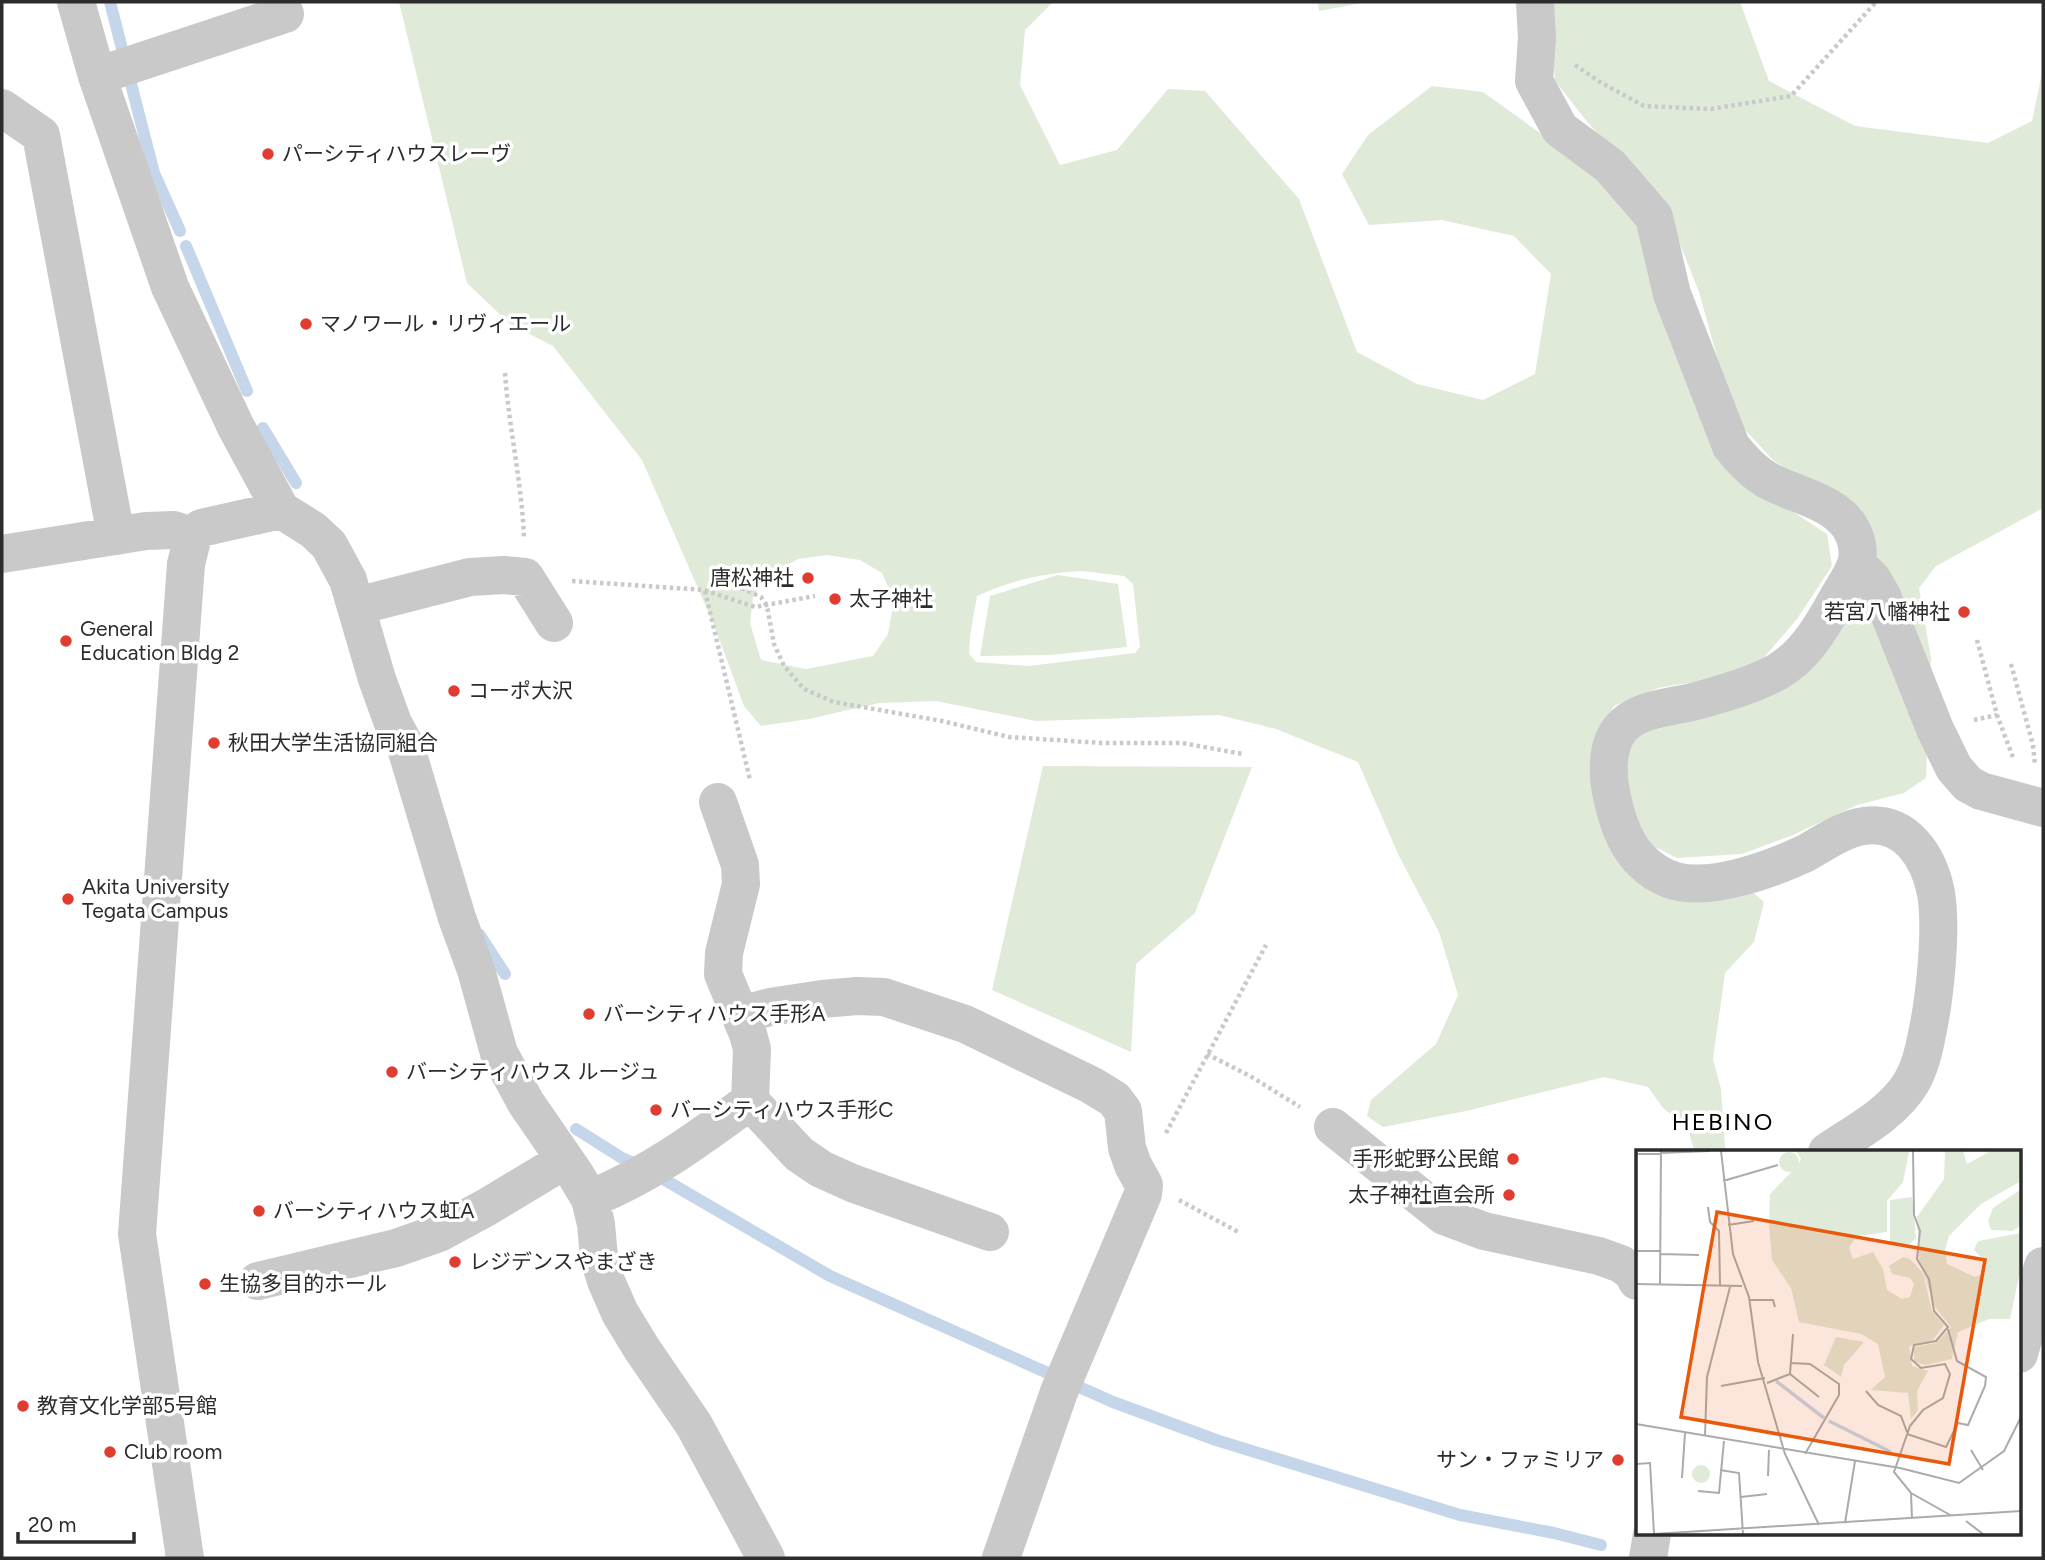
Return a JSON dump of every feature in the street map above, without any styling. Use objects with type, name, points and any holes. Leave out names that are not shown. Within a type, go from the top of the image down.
[{"type":"street","points":[[76,2],[116,70],[170,287],[236,427],[281,510],[313,530],[329,545],[348,580],[381,690],[393,723],[405,745],[457,918],[476,970],[499,1053],[526,1103],[590,1199],[596,1224],[599,1258],[620,1313],[694,1425],[766,1558]]},
{"type":"street","points":[[116,70],[285,14]]},
{"type":"street","points":[[1536,20],[1534,81],[1560,129],[1610,166],[1654,217],[1672,294],[1731,446],[1745,463],[1768,480],[1840,515],[1853,531],[1857,544],[1857,564],[1830,613],[1808,645],[1786,666],[1732,690],[1640,715],[1625,723],[1616,735],[1608,771],[1616,814],[1623,833],[1637,856],[1657,874],[1677,882],[1707,883],[1763,871],[1808,852],[1839,834],[1863,826],[1884,826],[1902,832],[1914,844],[1927,866],[1936,893],[1938,928],[1930,1020],[1922,1058],[1912,1082],[1899,1099],[1871,1123],[1830,1150]]},
{"type":"street","points":[[2,108],[41,135],[98,539]]},
{"type":"street","points":[[185,1558],[136,1234],[186,564],[193,536],[201,528],[281,510]]},
{"type":"street","points":[[2,554],[146,531],[174,530],[193,536]]},
{"type":"street","points":[[1857,564],[1872,579],[1882,596],[1935,729],[1954,768],[1968,783],[1981,791],[2037,806]]},
{"type":"street","points":[[357,607],[470,577],[504,575],[525,577],[554,623]]},
{"type":"street","points":[[734,794],[741,884],[724,953],[723,974],[752,1049],[750,1101],[799,1154],[821,1169],[886,1196],[990,1232]]},
{"type":"street","points":[[740,1015],[770,1007],[822,999],[857,996],[884,998],[965,1024],[1091,1085],[1114,1099],[1122,1111],[1127,1147],[1144,1185],[1143,1194],[1059,1392],[1001,1558]]},
{"type":"street","points":[[590,1199],[624,1185],[666,1161],[750,1101]]},
{"type":"street","points":[[1333,1127],[1444,1216],[1484,1231],[1599,1256],[1621,1264],[1632,1272],[1636,1279]]},
{"type":"street","points":[[258,1281],[396,1248],[439,1233],[565,1160]]},
{"type":"street","points":[[2021,1347],[2043,1266]]},
{"type":"street","points":[[1648,1558],[1652,1536]]},
{"type":"path","points":[[1536,20],[1600,82],[1644,106],[1711,110],[1791,96],[1876,2]]},
{"type":"path","points":[[505,373],[508,415],[523,503],[525,577],[704,590],[755,607],[815,596]]},
{"type":"path","points":[[735,585],[761,597],[766,606],[774,644],[784,666],[804,689],[834,702],[942,721],[1009,737],[1102,743],[1182,743],[1243,754]]},
{"type":"path","points":[[704,590],[734,794]]},
{"type":"path","points":[[1977,640],[1997,715],[2037,806]]},
{"type":"path","points":[[2011,664],[2033,745],[2037,806]]},
{"type":"path","points":[[1189,1091],[1266,945]]},
{"type":"path","points":[[1207,1054],[1250,1076],[1333,1127]]},
{"type":"path","points":[[1144,1185],[1160,1189],[1240,1233]]},
{"type":"green space","points":[[399,2],[1053,2],[1025,30],[1020,85],[1060,165],[1117,150],[1168,89],[1205,91],[1299,199],[1357,352],[1417,384],[1483,400],[1535,374],[1551,274],[1514,236],[1442,220],[1369,225],[1342,174],[1368,135],[1432,86],[1483,92],[1600,176],[1635,221],[1758,489],[1827,534],[1832,566],[1797,619],[1761,661],[1706,680],[1658,688],[1614,706],[1595,737],[1642,880],[1746,886],[1764,902],[1754,942],[1725,973],[1713,1059],[1721,1089],[1727,1150],[1694,1150],[1687,1127],[1663,1108],[1648,1087],[1604,1077],[1466,1111],[1383,1127],[1367,1116],[1371,1100],[1436,1044],[1458,995],[1439,932],[1399,856],[1358,762],[1276,729],[1219,715],[1036,721],[936,701],[879,703],[809,719],[761,726],[744,706],[714,625],[642,460],[553,346],[510,324],[467,283]],"holes":[[[827,555],[860,560],[882,573],[894,600],[888,634],[873,656],[806,669],[761,660],[750,623],[753,597],[768,576],[798,559]],[[1082,571],[1124,576],[1133,584],[1140,647],[1135,653],[1029,666],[976,662],[969,654],[977,596],[1028,578],[1054,574]]]},
{"type":"green space","points":[[1318,2],[1367,2],[1319,11]]},
{"type":"green space","points":[[1549,2],[1740,2],[1769,81],[1855,126],[1988,143],[2032,121],[2043,68],[2043,508],[1936,566],[1919,588],[1931,658],[1926,778],[1904,793],[1857,805],[1793,835],[1742,854],[1677,858],[1653,846],[1630,813],[1617,768],[1630,737],[1789,680],[1858,605],[1876,546],[1867,518],[1816,489],[1773,460],[1734,418],[1699,292],[1669,216],[1555,81]]},
{"type":"green space","points":[[1058,575],[1118,584],[1127,647],[1051,655],[980,656],[990,596]]},
{"type":"green space","points":[[1043,766],[1252,767],[1195,913],[1136,964],[1131,1052],[992,990]]},
{"type":"waterway","points":[[110,2],[154,173],[180,231]]},
{"type":"waterway","points":[[186,246],[247,391]]},
{"type":"waterway","points":[[263,428],[296,483]]},
{"type":"waterway","points":[[479,934],[505,974]]},
{"type":"waterway","points":[[576,1129],[830,1276],[1113,1402],[1216,1440],[1460,1515],[1601,1545]]},
{"type":"place","name":"パーシティハウスレーヴ","points":[[268,154]]},
{"type":"place","name":"マノワール・リヴィエール","points":[[306,324]]},
{"type":"place","name":"唐松神社","points":[[808,578]]},
{"type":"place","name":"太子神社","points":[[835,599]]},
{"type":"place","name":"若宮八幡神社","points":[[1964,612]]},
{"type":"place","name":"General Education Bldg 2","points":[[66,641]]},
{"type":"place","name":"コーポ大沢","points":[[454,691]]},
{"type":"place","name":"秋田大学生活協同組合","points":[[214,743]]},
{"type":"place","name":"Akita University Tegata Campus","points":[[68,899]]},
{"type":"place","name":"バーシティハウス手形A","points":[[589,1014]]},
{"type":"place","name":"バーシティハウス ルージュ","points":[[392,1072]]},
{"type":"place","name":"バーシティハウス手形C","points":[[656,1110]]},
{"type":"place","name":"手形蛇野公民館","points":[[1513,1159]]},
{"type":"place","name":"太子神社直会所","points":[[1509,1195]]},
{"type":"place","name":"バーシティハウス虹A","points":[[259,1211]]},
{"type":"place","name":"レジデンスやまざき","points":[[455,1262]]},
{"type":"place","name":"生協多目的ホール","points":[[205,1284]]},
{"type":"place","name":"教育文化学部5号館","points":[[23,1406]]},
{"type":"place","name":"Club room","points":[[110,1452]]},
{"type":"place","name":"サン・ファミリア","points":[[1618,1460]]},
{"type":"district","name":"HEBINO","points":[[1723,1122]]}]
